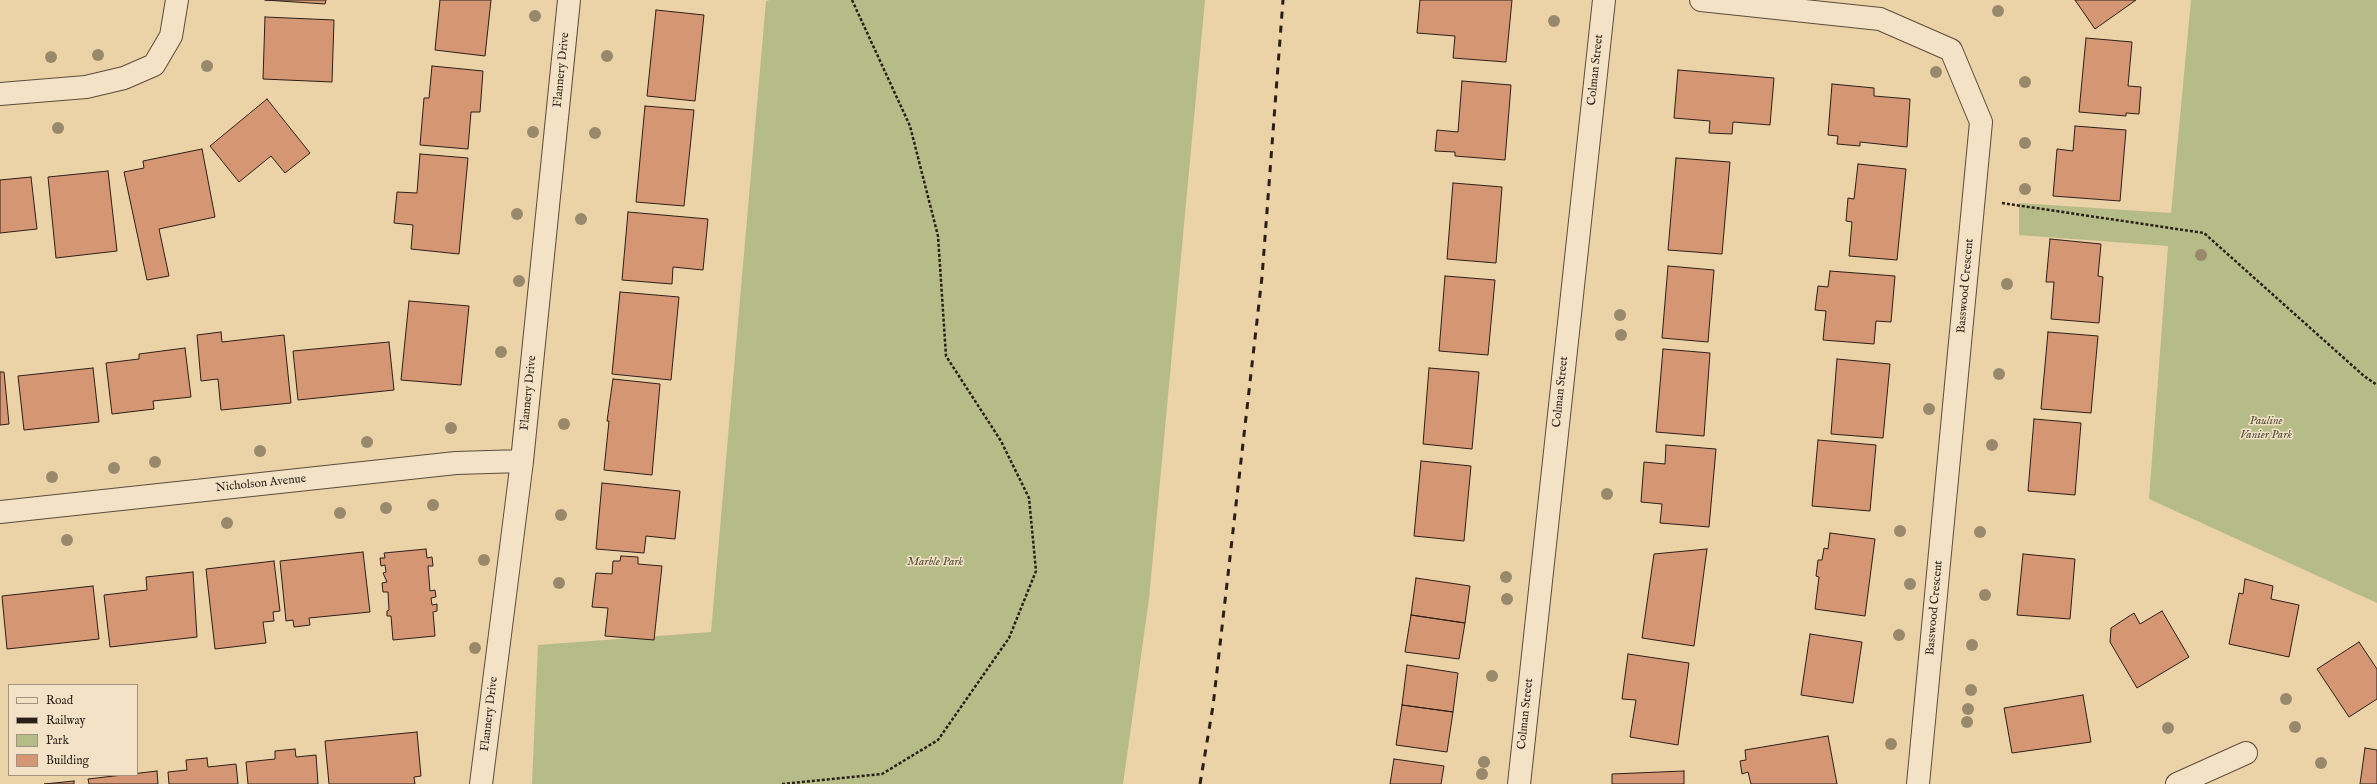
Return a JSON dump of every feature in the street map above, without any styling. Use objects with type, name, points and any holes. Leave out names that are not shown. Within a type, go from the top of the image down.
[{"type":"street","points":[[0,94],[86,87],[124,78],[154,65],[171,36],[177,0]]},
{"type":"street","name":"Flannery Drive","points":[[481,784],[522,461],[569,0]]},
{"type":"street","name":"Colman Street","points":[[1519,784],[1604,0]]},
{"type":"street","name":"Basswood Crescent","points":[[1701,0],[1880,18],[1951,50],[1981,122],[1918,784]]},
{"type":"street","name":"Nicholson Avenue","points":[[0,512],[456,463],[522,461]]},
{"type":"street","points":[[2177,784],[2246,753]]},
{"type":"path","points":[[782,784],[882,774],[938,740],[1009,638],[1036,572],[1029,498],[1001,441],[946,356],[938,236],[910,126],[852,0]]},
{"type":"path","points":[[1974,198],[2204,233],[2364,376],[2377,385]]},
{"type":"green space","name":"Marble Park","points":[[1205,0],[1149,599],[1123,784],[532,784],[538,645],[711,632],[766,1]]},
{"type":"green space","name":"Pauline Vanier Park","points":[[2191,0],[2377,0],[2377,603],[2149,499],[2168,246],[2019,235],[2019,203],[2171,213]]},
{"type":"building","points":[[265,0],[326,0],[325,4]]},
{"type":"building","points":[[440,0],[491,0],[485,56],[435,50]]},
{"type":"building","points":[[1420,0],[1512,0],[1506,62],[1453,58],[1455,36],[1417,33]]},
{"type":"building","points":[[2075,0],[2136,0],[2095,29]]},
{"type":"building","points":[[656,10],[704,15],[695,101],[647,96]]},
{"type":"building","points":[[265,17],[334,20],[332,82],[263,79]]},
{"type":"building","points":[[2086,38],[2132,42],[2128,86],[2141,87],[2139,114],[2126,113],[2126,116],[2079,112]]},
{"type":"building","points":[[432,66],[483,71],[480,112],[471,112],[468,149],[420,145],[424,98],[429,98]]},
{"type":"building","points":[[1678,70],[1774,78],[1770,125],[1733,122],[1732,134],[1709,133],[1710,121],[1674,118]]},
{"type":"building","points":[[1462,81],[1511,85],[1505,160],[1455,156],[1455,152],[1435,151],[1437,130],[1458,132]]},
{"type":"building","points":[[1832,84],[1874,88],[1874,96],[1910,99],[1907,147],[1860,142],[1860,146],[1837,144],[1838,136],[1828,135]]},
{"type":"building","points":[[267,99],[310,153],[285,173],[271,156],[239,182],[210,146]]},
{"type":"building","points":[[645,106],[694,110],[684,206],[636,202]]},
{"type":"building","points":[[2075,126],[2126,130],[2120,201],[2053,196],[2057,149],[2073,151]]},
{"type":"building","points":[[202,149],[215,217],[159,229],[169,276],[147,280],[124,172],[144,168],[143,161]]},
{"type":"building","points":[[420,154],[468,158],[459,254],[411,249],[413,225],[394,223],[397,192],[417,193]]},
{"type":"building","points":[[1676,158],[1730,162],[1722,254],[1668,250]]},
{"type":"building","points":[[1858,164],[1906,169],[1897,260],[1849,256],[1852,222],[1846,221],[1848,198],[1854,199]]},
{"type":"building","points":[[108,171],[117,251],[56,258],[48,177]]},
{"type":"building","points":[[31,177],[37,229],[0,233],[0,180]]},
{"type":"building","points":[[1453,183],[1502,187],[1496,263],[1447,259]]},
{"type":"building","points":[[628,212],[708,219],[703,270],[673,267],[672,284],[622,280]]},
{"type":"building","points":[[2050,239],[2101,244],[2098,276],[2103,277],[2099,323],[2051,319],[2054,282],[2046,282]]},
{"type":"building","points":[[1668,266],[1714,270],[1708,342],[1662,338]]},
{"type":"building","points":[[1830,271],[1895,276],[1891,322],[1876,321],[1874,344],[1823,340],[1826,311],[1815,310],[1818,286],[1828,287]]},
{"type":"building","points":[[1445,276],[1495,280],[1488,355],[1439,351]]},
{"type":"building","points":[[620,292],[679,297],[671,380],[612,374]]},
{"type":"building","points":[[409,301],[469,306],[461,385],[401,380]]},
{"type":"building","points":[[221,332],[222,342],[284,335],[291,403],[221,410],[218,379],[201,381],[197,335]]},
{"type":"building","points":[[2048,332],[2098,336],[2091,413],[2041,409]]},
{"type":"building","points":[[389,342],[394,390],[298,400],[293,351]]},
{"type":"building","points":[[185,348],[191,397],[153,401],[154,409],[112,414],[106,363],[139,359],[139,354]]},
{"type":"building","points":[[1663,349],[1710,353],[1704,436],[1656,432]]},
{"type":"building","points":[[1837,359],[1890,364],[1883,438],[1831,434]]},
{"type":"building","points":[[93,368],[99,422],[24,430],[18,376]]},
{"type":"building","points":[[1429,368],[1479,372],[1472,449],[1423,444]]},
{"type":"building","points":[[0,372],[4,372],[9,424],[0,425]]},
{"type":"building","points":[[613,379],[660,384],[652,475],[604,470],[609,421],[607,421]]},
{"type":"building","points":[[2034,419],[2081,423],[2075,495],[2028,491]]},
{"type":"building","points":[[1818,440],[1876,445],[1870,511],[1812,506]]},
{"type":"building","points":[[1666,445],[1716,449],[1709,527],[1660,523],[1662,504],[1641,502],[1644,462],[1665,464]]},
{"type":"building","points":[[1421,461],[1471,466],[1464,541],[1414,536]]},
{"type":"building","points":[[602,483],[680,491],[675,539],[646,536],[644,553],[596,549]]},
{"type":"building","points":[[1830,533],[1875,539],[1865,616],[1815,609],[1819,577],[1816,576],[1818,560],[1822,560],[1824,548],[1828,549]]},
{"type":"building","points":[[426,549],[427,558],[432,557],[433,566],[428,566],[430,591],[435,590],[436,597],[431,598],[432,605],[437,604],[437,611],[433,612],[435,636],[393,640],[391,616],[387,616],[387,611],[389,610],[388,592],[383,592],[382,583],[387,582],[383,573],[386,572],[385,565],[381,566],[380,558],[385,558],[384,553]]},
{"type":"building","points":[[1707,549],[1694,646],[1642,638],[1654,554]]},
{"type":"building","points":[[363,552],[370,612],[309,618],[310,625],[294,627],[293,620],[286,621],[280,561]]},
{"type":"building","points":[[2023,554],[2075,559],[2070,619],[2017,615]]},
{"type":"building","points":[[621,556],[638,557],[638,564],[662,566],[654,640],[605,636],[608,608],[592,607],[596,573],[612,574],[613,561],[620,561]]},
{"type":"building","points":[[274,561],[280,611],[273,612],[274,621],[263,622],[266,643],[215,649],[206,569]]},
{"type":"building","points":[[193,572],[197,637],[110,647],[104,595],[147,590],[146,577]]},
{"type":"building","points":[[1416,578],[1470,586],[1465,623],[1411,615]]},
{"type":"building","points":[[2245,579],[2273,586],[2271,599],[2299,605],[2289,657],[2229,644],[2239,593],[2243,594]]},
{"type":"building","points":[[93,586],[99,639],[7,649],[2,596]]},
{"type":"building","points":[[2162,611],[2189,657],[2137,688],[2110,642],[2111,628],[2134,613],[2140,624]]},
{"type":"building","points":[[1411,615],[1465,623],[1459,659],[1405,652]]},
{"type":"building","points":[[1810,634],[1862,642],[1853,703],[1801,695]]},
{"type":"building","points":[[2359,642],[2377,669],[2377,699],[2349,717],[2317,669]]},
{"type":"building","points":[[1628,654],[1689,663],[1678,745],[1630,737],[1636,700],[1622,699]]},
{"type":"building","points":[[1407,665],[1458,673],[1453,712],[1402,705]]},
{"type":"building","points":[[2083,695],[2091,742],[2012,753],[2004,708]]},
{"type":"building","points":[[1402,705],[1453,712],[1447,752],[1396,745]]},
{"type":"building","points":[[417,732],[421,776],[414,777],[415,784],[329,784],[325,741]]},
{"type":"building","points":[[1828,736],[1837,784],[1751,784],[1748,772],[1742,774],[1740,761],[1746,760],[1745,750]]},
{"type":"building","points":[[2365,748],[2377,750],[2377,784],[2360,784]]},
{"type":"building","points":[[295,749],[296,757],[316,755],[318,784],[248,784],[246,762],[275,759],[275,751]]},
{"type":"building","points":[[207,758],[208,767],[236,764],[238,784],[169,784],[168,772],[187,770],[186,760]]},
{"type":"building","points":[[1394,759],[1444,766],[1441,784],[1390,784]]},
{"type":"building","points":[[157,771],[158,784],[89,784],[88,779],[114,776],[138,776],[138,773]]},
{"type":"building","points":[[1684,771],[1684,784],[1612,784],[1612,774]]},
{"type":"building","points":[[74,781],[74,784],[44,784]]},
{"type":"railway","points":[[1200,784],[1213,706],[1262,277],[1283,0]]}]
